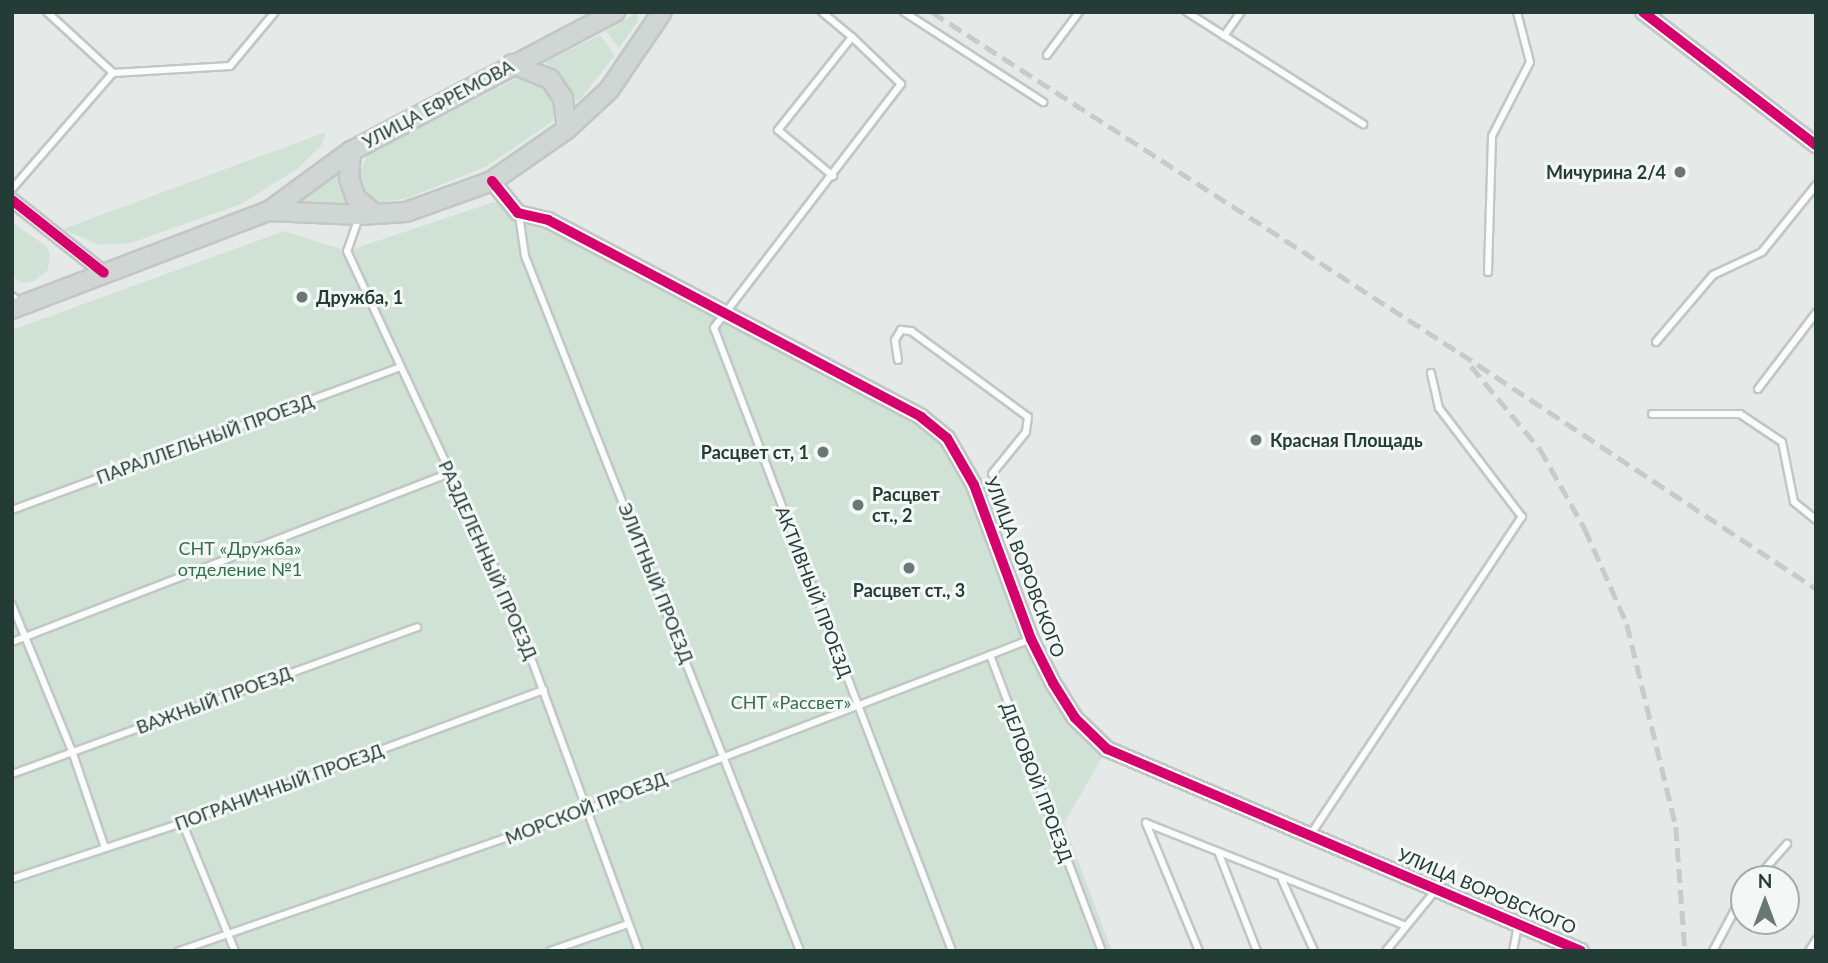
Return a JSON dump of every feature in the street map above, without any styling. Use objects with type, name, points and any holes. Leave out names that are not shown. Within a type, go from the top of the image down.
[{"type":"main road","name":"УЛИЦА ЕФРЕМОВА","points":[[16,303],[269,211],[351,150],[615,12]]},
{"type":"main road","name":"УЛИЦА ЕФРЕМОВА","points":[[269,211],[367,214],[406,212],[492,181],[567,129],[609,90],[662,12]]},
{"type":"main road","points":[[512,64],[550,79],[563,97],[567,129]]},
{"type":"main road","points":[[351,150],[349,178],[356,198],[367,214]]},
{"type":"street","points":[[1643,12],[1816,145]]},
{"type":"street","points":[[492,181],[518,213]]},
{"type":"street","points":[[12,200],[104,273]]},
{"type":"street","name":"УЛИЦА ВОРОВСКОГО","points":[[518,213],[548,220],[921,417],[947,438],[974,485],[1031,639],[1075,718],[1107,749],[1581,951]]},
{"type":"lane","points":[[47,12],[113,73]]},
{"type":"lane","points":[[12,189],[113,73],[230,66],[275,12]]},
{"type":"lane","points":[[724,313],[901,85],[822,12]]},
{"type":"lane","points":[[904,12],[1043,102]]},
{"type":"lane","points":[[1046,55],[1079,12]]},
{"type":"lane","points":[[1187,12],[1363,124]]},
{"type":"lane","points":[[1224,36],[1241,12]]},
{"type":"lane","points":[[1488,272],[1492,136],[1530,62],[1517,12]]},
{"type":"lane","points":[[833,176],[778,130],[852,37]]},
{"type":"lane","points":[[1656,342],[1713,275],[1762,253],[1816,185]]},
{"type":"lane","name":"ЭЛИТНЫЙ ПРОЕЗД","points":[[518,213],[525,256],[725,754],[800,951]]},
{"type":"lane","name":"РАЗДЕЛЕННЫЙ ПРОЕЗД","points":[[367,214],[347,251],[398,368],[509,598],[639,951]]},
{"type":"lane","name":"АКТИВНЫЙ ПРОЕЗД","points":[[724,313],[714,328],[953,951]]},
{"type":"lane","points":[[1758,389],[1816,313]]},
{"type":"lane","points":[[898,360],[895,340],[901,330],[911,331],[1028,417],[1026,432],[992,474]]},
{"type":"lane","name":"ПАРАЛЛЕЛЬНЫЙ ПРОЕЗД","points":[[12,510],[398,368]]},
{"type":"lane","points":[[1310,836],[1522,517],[1439,408],[1431,373]]},
{"type":"lane","points":[[1652,414],[1740,414],[1782,442],[1794,502],[1816,520]]},
{"type":"lane","points":[[12,642],[450,473]]},
{"type":"lane","points":[[12,605],[72,751],[105,848]]},
{"type":"lane","name":"ВАЖНЫЙ ПРОЕЗД","points":[[12,774],[417,627]]},
{"type":"lane","points":[[989,654],[1031,639]]},
{"type":"lane","name":"МОРСКОЙ ПРОЕЗД","points":[[178,951],[586,810],[856,702],[989,654]]},
{"type":"lane","name":"ДЕЛОВОЙ ПРОЕЗД","points":[[989,654],[1102,951]]},
{"type":"lane","name":"ПОГРАНИЧНЫЙ ПРОЕЗД","points":[[12,879],[181,822],[544,690]]},
{"type":"lane","points":[[181,822],[235,951]]},
{"type":"lane","points":[[1199,951],[1146,823],[1282,880],[1404,925]]},
{"type":"lane","points":[[1768,865],[1787,844]]},
{"type":"lane","points":[[1219,854],[1256,951]]},
{"type":"lane","points":[[1282,880],[1314,951]]},
{"type":"lane","points":[[1386,951],[1404,925],[1438,888]]},
{"type":"lane","points":[[1713,951],[1730,919]]},
{"type":"lane","points":[[1513,951],[1518,923]]},
{"type":"lane","points":[[550,951],[628,924]]},
{"type":"lane","points":[[1809,951],[1816,940]]},
{"type":"green space","points":[[636,13],[639,19],[619,48],[606,31]]},
{"type":"green space","points":[[600,35],[615,55],[579,101],[571,100],[564,83],[545,62]]},
{"type":"green space","points":[[520,77],[547,86],[555,101],[553,121],[487,166],[408,198],[377,203],[363,196],[357,179],[367,155]]},
{"type":"green space","points":[[326,132],[321,146],[297,169],[241,204],[131,243],[99,245],[63,229]]},
{"type":"green space","points":[[341,169],[351,205],[298,206],[296,200]]},
{"type":"green space","name":"СНТ «Рассвет»","points":[[494,202],[548,220],[947,438],[1053,683],[1107,749],[1064,823],[1112,951],[12,951],[12,330],[284,231],[347,251]]},
{"type":"green space","points":[[12,222],[47,247],[50,254],[48,270],[34,281],[24,283],[12,277]]},
{"type":"railway","points":[[932,12],[1460,353],[1816,589]]},
{"type":"railway","points":[[1471,366],[1540,449],[1585,529],[1627,624],[1676,827],[1685,951]]},
{"type":"cycle path","points":[[1643,12],[1816,145]]},
{"type":"cycle path","points":[[492,181],[518,213],[548,220],[921,417],[947,438],[974,485],[1031,639],[1053,683],[1075,718],[1107,749],[1581,951]]},
{"type":"cycle path","points":[[12,200],[104,273]]},
{"type":"place","name":"Мичурина 2/4","points":[[1680,172]]},
{"type":"place","name":"Дружба, 1","points":[[302,297]]},
{"type":"place","name":"Красная Площадь","points":[[1256,440]]},
{"type":"place","name":"Расцвет ст, 1","points":[[823,452]]},
{"type":"place","name":"Расцвет ст., 2","points":[[858,505]]},
{"type":"place","name":"Расцвет ст., 3","points":[[909,568]]},
{"type":"park label","name":"СНТ «Дружба» отделение №1","points":[[240,559]]}]
